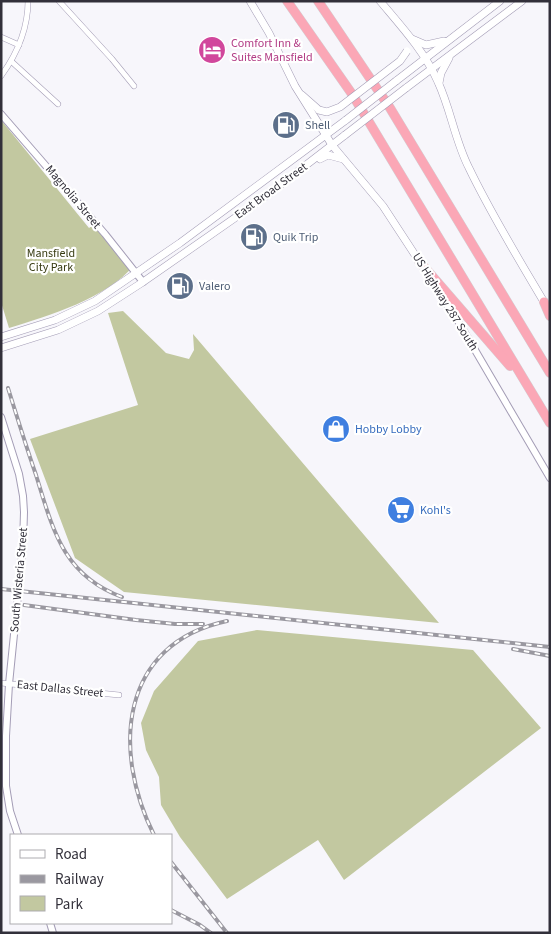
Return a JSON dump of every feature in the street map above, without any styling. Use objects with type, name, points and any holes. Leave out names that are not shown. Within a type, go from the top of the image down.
[{"type":"highway","points":[[287,1],[361,108],[550,423]]},
{"type":"highway","points":[[318,1],[390,108],[550,373]]},
{"type":"highway","points":[[419,261],[526,384]]},
{"type":"highway","points":[[544,302],[550,316]]},
{"type":"main road","name":"US Highway 287 South","points":[[250,1],[299,93],[332,145],[383,206],[419,261]]},
{"type":"main road","points":[[380,1],[409,37],[439,83],[467,166],[481,194],[544,302]]},
{"type":"main road","name":"East Broad Street","points":[[1,337],[55,320],[95,301],[137,274],[346,120],[500,1]]},
{"type":"main road","name":"East Broad Street","points":[[1,348],[58,330],[98,311],[143,282],[262,199],[522,1]]},
{"type":"main road","points":[[299,93],[319,110],[327,112],[340,107],[400,62],[407,51],[409,37]]},
{"type":"main road","points":[[409,37],[426,45],[449,39]]},
{"type":"main road","points":[[439,83],[442,70],[451,55]]},
{"type":"main road","points":[[308,164],[328,155],[345,159]]},
{"type":"main road","points":[[254,188],[262,199]]},
{"type":"main road","points":[[180,244],[186,252]]},
{"type":"main road","points":[[95,301],[98,311]]},
{"type":"main road","points":[[55,320],[58,330]]},
{"type":"street","points":[[1,76],[12,62],[19,45],[28,19],[28,1]]},
{"type":"street","points":[[59,1],[134,86]]},
{"type":"street","points":[[1,37],[19,45]]},
{"type":"street","points":[[12,62],[58,104]]},
{"type":"street","name":"Magnolia Street","points":[[1,114],[53,173],[143,282]]},
{"type":"street","name":"US Highway 287 South","points":[[419,261],[458,321],[550,478]]},
{"type":"street","points":[[544,302],[550,311]]},
{"type":"street","name":"South Wisteria Street","points":[[1,417],[19,474],[24,512],[23,545],[9,684],[6,736],[6,786],[10,811],[18,834]]},
{"type":"street","name":"East Dallas Street","points":[[1,683],[119,695]]},
{"type":"green space","name":"Mansfield City Park","points":[[1,120],[89,228],[98,222],[134,265],[123,277],[93,296],[41,318],[9,328],[1,302]]},
{"type":"green space","points":[[123,311],[166,353],[189,359],[194,350],[193,334],[439,623],[124,592],[75,558],[30,439],[138,405],[108,313]]},
{"type":"green space","points":[[257,630],[473,650],[541,728],[344,880],[318,840],[227,899],[180,837],[161,805],[159,777],[146,750],[141,723],[154,691],[198,641]]},
{"type":"railway","points":[[8,388],[48,514],[63,548],[73,563],[86,576],[102,588],[122,597]]},
{"type":"railway","points":[[1,589],[550,647]]},
{"type":"railway","points":[[24,605],[136,620],[175,624],[203,624]]},
{"type":"railway","points":[[154,834],[141,803],[133,769],[130,736],[134,705],[145,677],[164,652],[191,633],[227,621]]},
{"type":"railway","points":[[513,649],[550,656]]},
{"type":"railway","points":[[172,863],[227,933]]},
{"type":"railway","points":[[172,911],[211,933]]},
{"type":"place","name":"Comfort Inn & Suites Mansfield","points":[[212,50]]},
{"type":"place","name":"Shell","points":[[286,125]]},
{"type":"place","name":"Quik Trip","points":[[254,237]]},
{"type":"place","name":"Valero","points":[[180,286]]},
{"type":"place","name":"Hobby Lobby","points":[[336,429]]},
{"type":"place","name":"Kohl's","points":[[401,510]]}]
